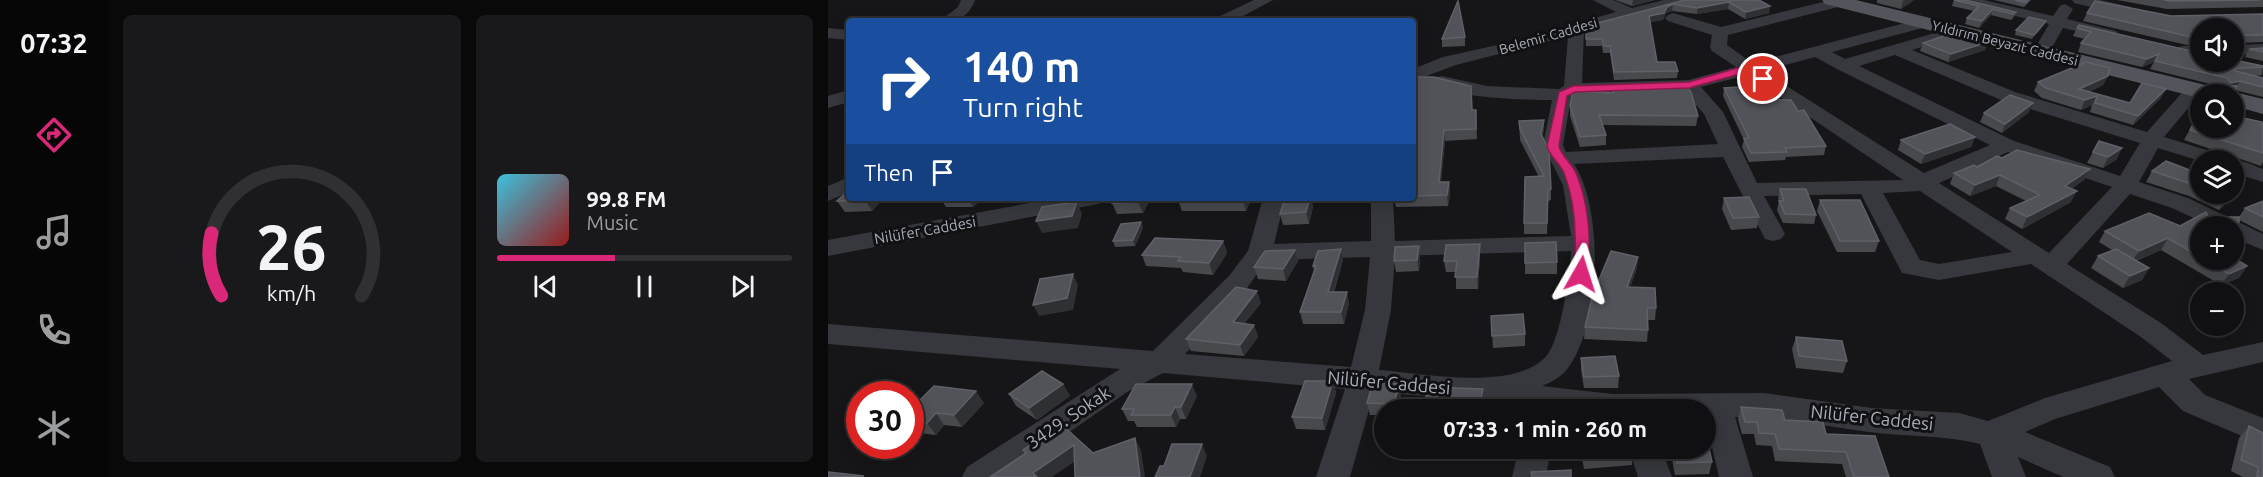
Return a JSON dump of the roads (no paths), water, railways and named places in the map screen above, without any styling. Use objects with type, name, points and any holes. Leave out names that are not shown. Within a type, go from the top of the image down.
[{"type":"main road","name":"Yıldırım Beyazıt Caddesi","points":[[1836,1],[2190,89]]},
{"type":"main road","points":[[2244,102],[2263,107]]},
{"type":"street","points":[[953,18],[964,9],[968,0]]},
{"type":"street","points":[[1228,18],[1266,0]]},
{"type":"street","points":[[1600,0],[1629,12]]},
{"type":"street","name":"Belemir Caddesi","points":[[1417,74],[1456,59],[1511,47],[1629,12],[1684,0]]},
{"type":"street","points":[[1965,0],[2126,38]]},
{"type":"street","points":[[2041,52],[2072,0]]},
{"type":"street","points":[[2079,0],[2139,13]]},
{"type":"street","points":[[1673,18],[1721,32],[1836,1]]},
{"type":"street","points":[[1417,74],[1463,89],[1491,94],[1689,85],[1924,23]]},
{"type":"street","points":[[1505,388],[1544,372],[1562,355],[1576,299],[1584,243],[1574,184],[1553,146],[1568,92],[1576,28]]},
{"type":"street","points":[[1843,65],[1958,31]]},
{"type":"street","points":[[1721,32],[1718,47],[2151,330],[2199,367]]},
{"type":"street","points":[[828,33],[846,35]]},
{"type":"street","points":[[2244,50],[2263,49]]},
{"type":"street","points":[[1898,50],[2008,96],[2071,117],[2153,138],[2190,150]]},
{"type":"street","points":[[1818,52],[2007,145],[2180,203],[2208,216]]},
{"type":"street","points":[[2244,64],[2253,66]]},
{"type":"street","points":[[1689,85],[1713,112],[1749,190],[1773,234]]},
{"type":"street","points":[[828,102],[846,97]]},
{"type":"street","points":[[1868,187],[1911,267],[1939,272],[2044,261],[2126,185],[2153,138],[2190,105]]},
{"type":"street","points":[[1749,190],[1912,186],[2007,145]]},
{"type":"street","points":[[1561,158],[1731,150]]},
{"type":"street","points":[[2244,169],[2263,176]]},
{"type":"street","points":[[828,194],[846,185]]},
{"type":"street","name":"Nilüfer Caddesi","points":[[828,248],[1077,201]]},
{"type":"street","points":[[1160,362],[1238,282],[1260,252],[1273,201]]},
{"type":"street","points":[[1333,477],[1363,379],[1376,325],[1383,249],[1382,201]]},
{"type":"street","points":[[2244,234],[2263,243]]},
{"type":"street","points":[[1260,252],[1584,243]]},
{"type":"street","name":"Nilüfer Caddesi","points":[[828,334],[1462,388],[1505,388],[1532,399]]},
{"type":"street","points":[[2010,477],[1992,433],[2044,410],[2165,374],[2263,352]]},
{"type":"street","name":"3429. Sokak","points":[[979,477],[1117,384],[1160,362]]},
{"type":"street","points":[[2165,374],[2194,403],[2263,432]]},
{"type":"street","points":[[1717,406],[1736,477]]},
{"type":"street","name":"Nilüfer Caddesi","points":[[1717,406],[1790,408],[1872,420],[1959,426],[1992,433],[2098,477]]},
{"type":"street","points":[[1529,477],[1533,459]]},
{"type":"street","points":[[1649,459],[1655,477]]}]
